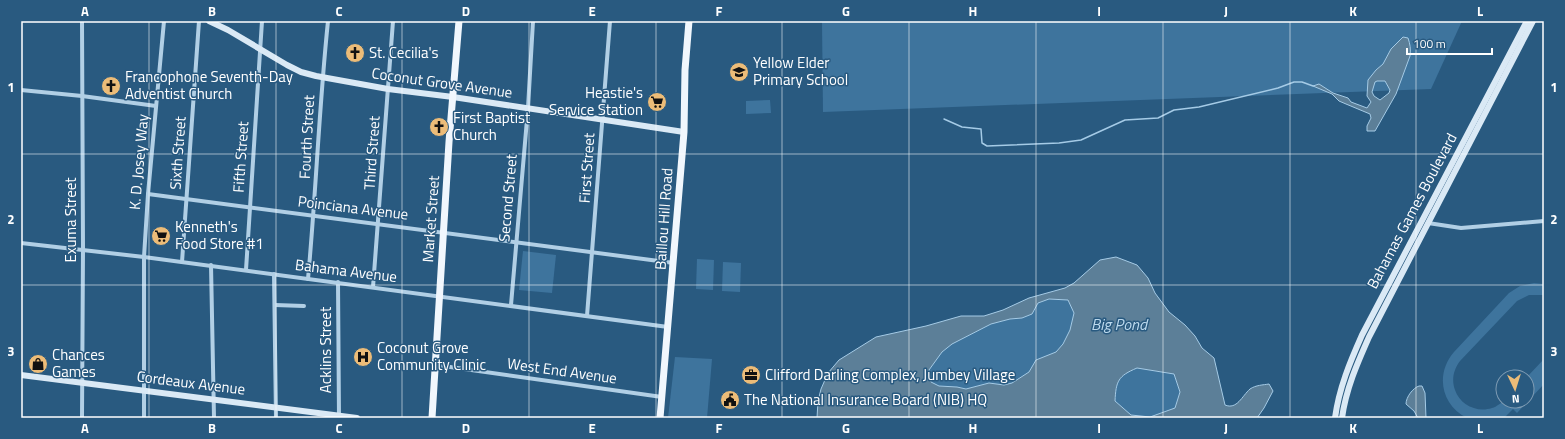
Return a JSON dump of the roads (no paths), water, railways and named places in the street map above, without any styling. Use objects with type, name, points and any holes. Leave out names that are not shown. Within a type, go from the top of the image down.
[{"type":"main road","name":"Coconut Grove Avenue","points":[[209,21],[228,30],[301,72],[322,77],[388,89],[454,97],[684,132]]},
{"type":"main road","name":"Market Street","points":[[432,418],[439,296],[459,21]]},
{"type":"main road","name":"Baillou Hill Road","points":[[660,418],[684,132],[685,70],[689,21]]},
{"type":"main road","name":"Bahamas Games Boulevard","points":[[1335,418],[1344,376],[1362,335],[1527,21]]},
{"type":"main road","name":"Bahamas Games Boulevard","points":[[1342,418],[1355,367],[1533,21]]},
{"type":"main road","name":"Cordeaux Avenue","points":[[21,375],[214,399],[339,417],[357,418]]},
{"type":"street","name":"Exuma Street","points":[[82,21],[82,418]]},
{"type":"street","name":"K. D. Josey Way","points":[[144,418],[144,256],[148,194],[164,21]]},
{"type":"street","name":"Sixth Street","points":[[182,262],[199,21]]},
{"type":"street","name":"Fifth Street","points":[[246,270],[262,21]]},
{"type":"street","name":"Fourth Street","points":[[308,279],[314,215],[322,77],[328,21]]},
{"type":"street","name":"Third Street","points":[[374,287],[392,21]]},
{"type":"street","name":"Second Street","points":[[511,305],[528,108],[533,21]]},
{"type":"street","name":"First Street","points":[[587,316],[610,21]]},
{"type":"street","points":[[21,90],[82,96],[156,106]]},
{"type":"street","name":"Poinciana Avenue","points":[[148,194],[379,223],[674,263]]},
{"type":"street","points":[[1428,223],[1461,228],[1544,221]]},
{"type":"street","name":"Bahama Avenue","points":[[21,243],[144,256],[668,327]]},
{"type":"street","points":[[211,266],[214,418]]},
{"type":"street","points":[[274,274],[276,418]]},
{"type":"street","name":"Acklins Street","points":[[338,282],[339,417]]},
{"type":"street","points":[[275,305],[304,306]]},
{"type":"street","name":"West End Avenue","points":[[436,365],[662,397]]},
{"type":"water","points":[[1403,37],[1408,38],[1410,56],[1396,94],[1375,131],[1367,131],[1367,126],[1371,118],[1370,114],[1339,101],[1332,94],[1313,86],[1319,84],[1333,93],[1348,98],[1351,102],[1367,108],[1371,102],[1367,96],[1368,80],[1383,64],[1391,49]],"holes":[[[1385,81],[1390,90],[1389,93],[1380,100],[1374,96],[1372,92],[1375,82]]]},
{"type":"water","name":"Big Pond","points":[[1116,257],[1137,265],[1148,278],[1155,293],[1169,312],[1185,325],[1195,336],[1202,348],[1214,358],[1225,405],[1233,406],[1239,402],[1250,389],[1269,384],[1273,391],[1257,418],[817,418],[818,401],[821,389],[828,373],[839,360],[876,337],[926,326],[961,316],[984,316],[1003,310],[1029,298],[1065,288],[1074,283],[1100,260]],"holes":[[[1049,299],[1068,300],[1074,313],[1070,330],[1063,344],[1056,352],[1036,360],[1029,372],[1012,383],[1004,385],[989,383],[966,389],[939,386],[931,382],[929,370],[942,352],[952,344],[991,324],[1010,319],[1022,318],[1032,314],[1038,303]],[[1137,368],[1174,374],[1180,392],[1175,408],[1150,417],[1131,415],[1115,401],[1116,389],[1119,380]]]},
{"type":"water","points":[[1419,386],[1422,386],[1425,393],[1426,418],[1418,418],[1414,411],[1406,404],[1410,393]]},
{"type":"waterway","points":[[944,119],[962,127],[981,129],[982,143],[987,146],[1059,143],[1081,140],[1125,120],[1158,118],[1174,110],[1199,107],[1278,88],[1294,82],[1302,82],[1313,86]]},
{"type":"place","name":"St. Cecilia's","points":[[355,53]]},
{"type":"place","name":"Yellow Elder Primary School","points":[[739,72]]},
{"type":"place","name":"Francophone Seventh-Day Adventist Church","points":[[111,86]]},
{"type":"place","name":"Heastie's Service Station","points":[[657,102]]},
{"type":"place","name":"First Baptist Church","points":[[439,127]]},
{"type":"place","name":"Kenneth's Food Store #1","points":[[161,236]]},
{"type":"place","name":"Coconut Grove Community Clinic","points":[[363,357]]},
{"type":"place","name":"Chances Games","points":[[38,364]]},
{"type":"place","name":"Clifford Darling Complex, Jumbey Village","points":[[751,375]]},
{"type":"place","name":"The National Insurance Board (NIB) HQ","points":[[730,400]]}]
